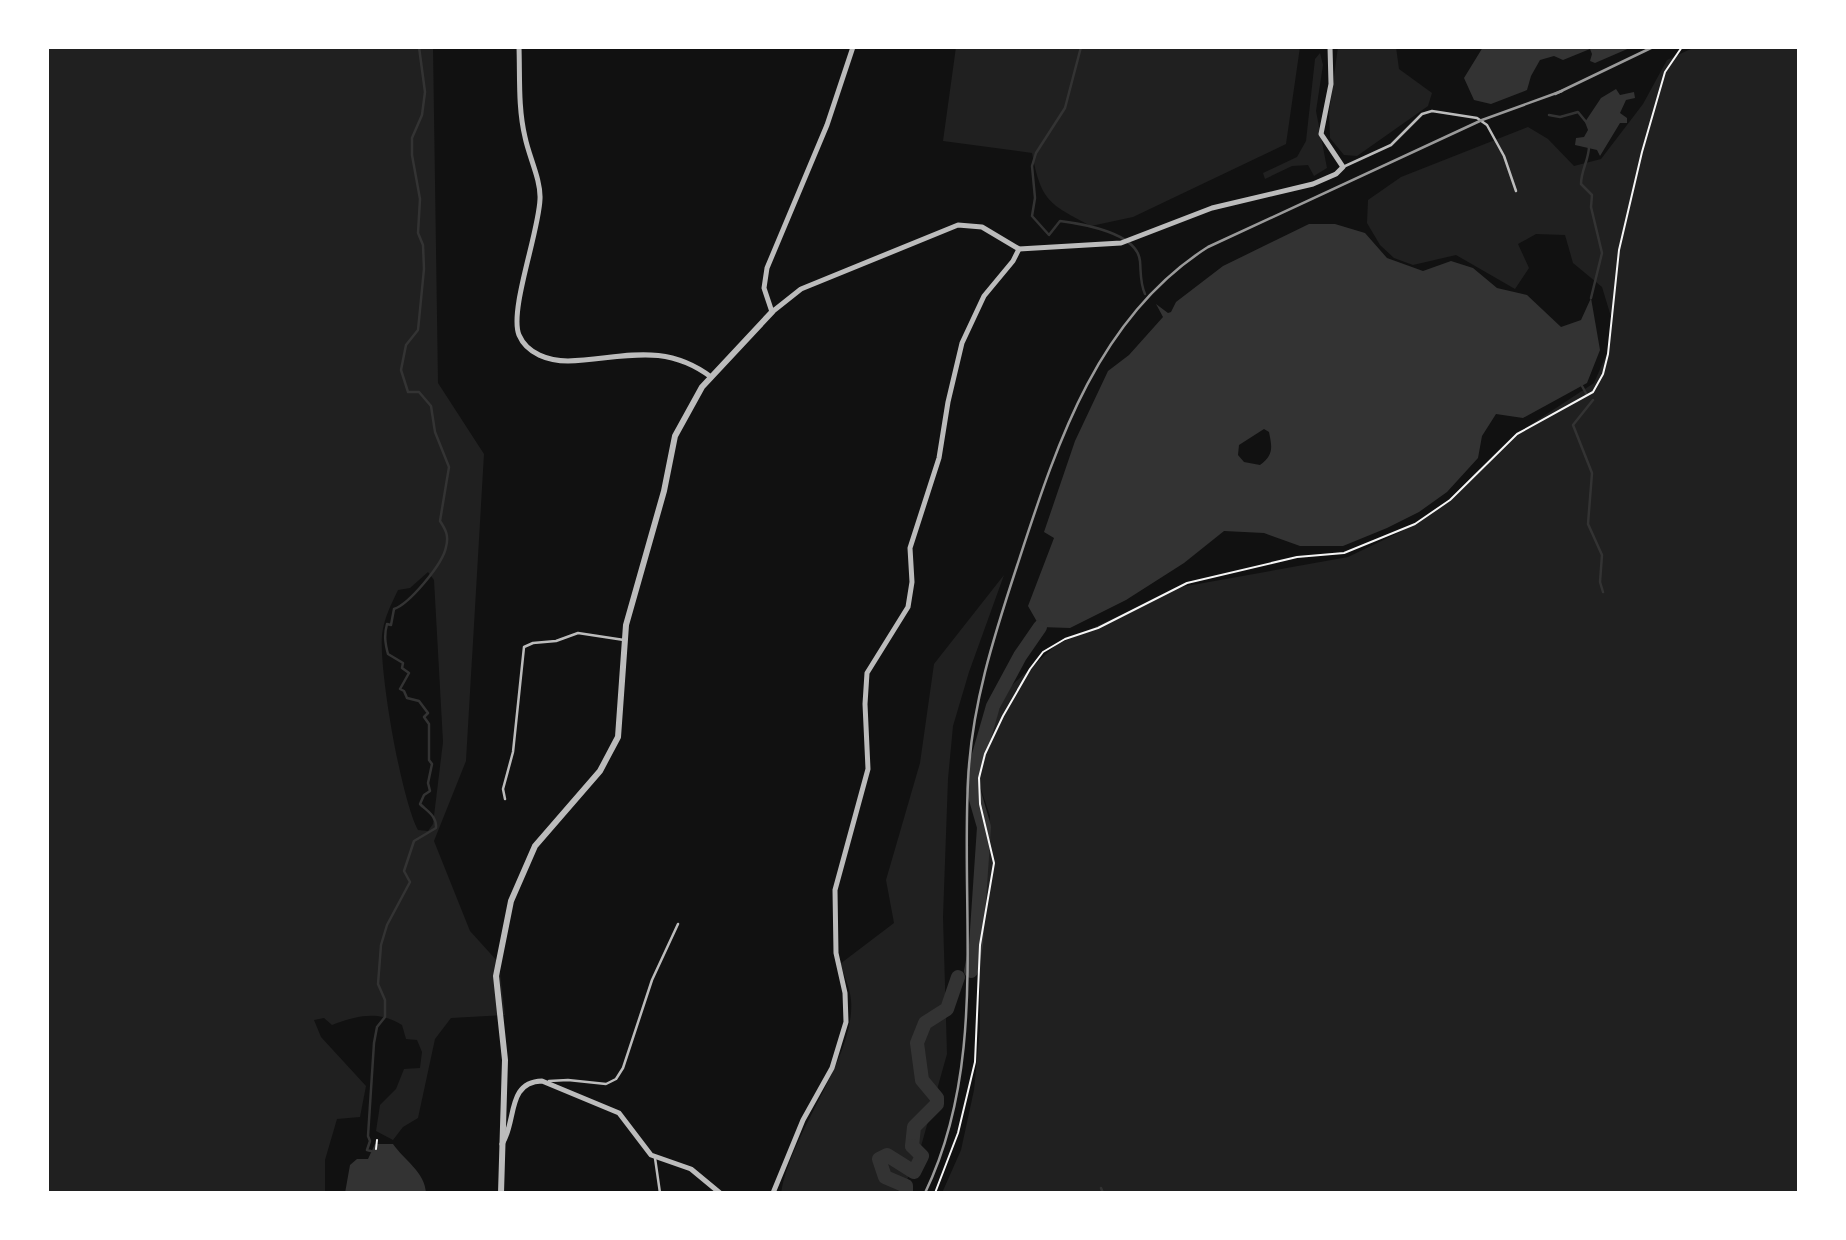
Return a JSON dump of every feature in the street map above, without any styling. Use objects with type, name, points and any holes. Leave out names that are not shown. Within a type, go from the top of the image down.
[{"type":"street","points":[[519,47],[522,119],[540,197],[517,314],[521,339],[532,350],[549,359],[566,361],[662,354],[688,361],[711,377]]},
{"type":"street","points":[[772,312],[764,288],[767,268],[827,125],[853,47]]},
{"type":"street","points":[[501,1193],[505,1060],[496,976],[506,921],[517,884],[535,846],[600,771],[614,746],[620,727],[624,640],[664,491],[675,436],[711,377],[772,312],[801,289],[958,225],[982,227],[1019,249],[1124,242],[1212,208],[1313,184],[1336,174],[1343,167],[1321,134],[1331,84],[1330,47]]},
{"type":"street","points":[[773,1193],[803,1120],[832,1068],[846,1022],[846,1001],[836,953],[835,890],[867,769],[866,678],[881,647],[908,607],[912,582],[910,548],[939,458],[948,402],[962,344],[984,296],[1013,261],[1019,249]]},
{"type":"street","points":[[502,1144],[509,1132],[519,1091],[528,1083],[546,1083],[619,1113],[655,1158],[691,1169],[720,1193]]},
{"type":"lane","points":[[1343,167],[1391,145],[1422,114],[1432,111],[1482,120],[1494,135],[1516,191]]},
{"type":"lane","points":[[505,799],[503,789],[513,752],[524,647],[533,643],[556,641],[578,633],[624,640]]},
{"type":"lane","points":[[546,1083],[568,1080],[606,1084],[621,1073],[652,980],[678,924]]},
{"type":"lane","points":[[655,1158],[660,1193]]},
{"type":"path","points":[[935,1193],[958,1133],[975,1062],[980,945],[994,863],[990,836],[980,804],[979,778],[985,754],[1003,716],[1043,652],[1065,639],[1098,628],[1187,583],[1297,557],[1344,554],[1415,524],[1450,500],[1517,434],[1593,393],[1603,374],[1608,354],[1619,250],[1642,152],[1665,72],[1682,47]]},
{"type":"path","points":[[376,1149],[377,1140]]},
{"type":"shaded area","points":[[47,47],[433,47],[438,383],[484,454],[466,761],[434,841],[470,931],[499,963],[505,1015],[451,1018],[435,1039],[418,1118],[403,1127],[393,1140],[376,1131],[380,1105],[396,1089],[404,1069],[420,1068],[422,1052],[417,1040],[406,1039],[402,1025],[384,1017],[358,1017],[332,1025],[324,1018],[314,1020],[321,1037],[366,1086],[360,1117],[337,1119],[325,1160],[325,1193],[47,1193]],"holes":[[[428,572],[434,580],[443,742],[433,824],[428,831],[418,830],[398,764],[384,676],[382,635],[386,617],[398,590],[410,588]]]},
{"type":"shaded area","points":[[956,47],[1300,47],[1286,144],[1133,217],[1091,226],[1065,212],[1049,199],[1039,182],[1032,153],[943,141]]},
{"type":"shaded area","points":[[1338,47],[1396,47],[1399,69],[1432,93],[1428,106],[1357,156],[1344,155],[1330,138],[1329,113]]},
{"type":"shaded area","points":[[1483,47],[1632,47],[1595,63],[1590,61],[1590,49],[1563,60],[1554,56],[1540,60],[1527,90],[1491,104],[1474,100],[1464,78]]},
{"type":"shaded area","points":[[1695,47],[1799,47],[1799,1193],[942,1193],[961,1150],[974,1090],[980,1029],[980,934],[990,816],[979,783],[984,739],[1011,686],[1056,645],[1181,587],[1348,557],[1400,532],[1451,500],[1474,474],[1524,429],[1594,383],[1608,351],[1612,320],[1602,287],[1573,263],[1565,235],[1536,234],[1518,244],[1529,268],[1515,289],[1456,255],[1413,265],[1394,258],[1380,245],[1367,223],[1368,200],[1401,177],[1528,127],[1548,139],[1574,166],[1601,159],[1643,104],[1667,60]]},
{"type":"shaded area","points":[[1320,53],[1323,65],[1316,111],[1327,168],[1314,176],[1308,165],[1292,166],[1265,179],[1263,173],[1297,157],[1306,141],[1315,59]]},
{"type":"shaded area","points":[[1616,89],[1620,95],[1634,92],[1635,98],[1626,100],[1620,113],[1627,118],[1627,123],[1620,123],[1600,156],[1597,150],[1575,145],[1576,138],[1584,137],[1588,130],[1585,122],[1601,98]]},
{"type":"shaded area","points":[[1309,224],[1335,224],[1365,233],[1387,258],[1423,271],[1451,261],[1473,268],[1497,288],[1527,295],[1561,327],[1581,320],[1591,298],[1600,350],[1587,383],[1523,418],[1496,414],[1482,436],[1478,458],[1447,492],[1419,512],[1387,528],[1343,546],[1300,546],[1264,533],[1224,531],[1184,563],[1126,600],[1070,628],[1040,627],[1028,606],[1054,538],[1044,532],[1075,441],[1108,371],[1129,355],[1163,317],[1156,304],[1168,313],[1171,312],[1176,302],[1223,266]],"holes":[[[1264,429],[1269,432],[1271,446],[1268,458],[1260,465],[1244,462],[1238,455],[1239,445]]]},
{"type":"shaded area","points":[[1004,575],[969,672],[953,726],[948,779],[943,917],[947,1054],[916,1164],[899,1193],[781,1193],[787,1169],[834,1070],[850,1022],[851,1000],[840,964],[894,923],[886,880],[920,763],[934,664]]},
{"type":"shaded area","points":[[375,1144],[393,1144],[418,1172],[426,1193],[345,1193],[350,1165],[357,1159],[368,1159]]},
{"type":"waterway","points":[[371,1151],[367,1150],[370,1141],[368,1136],[374,1043],[377,1027],[385,1017],[385,1000],[378,984],[381,945],[387,925],[410,882],[404,871],[414,841],[436,828],[433,817],[420,804],[424,795],[430,791],[428,783],[432,764],[429,760],[429,724],[424,717],[428,713],[419,701],[407,698],[400,689],[409,673],[402,668],[403,663],[388,654],[385,639],[387,624],[391,625],[394,609],[408,600],[432,573],[444,554],[447,540],[440,521],[449,467],[435,432],[431,406],[419,392],[408,392],[401,370],[406,345],[418,330],[424,269],[423,245],[418,233],[420,199],[412,155],[412,138],[422,115],[425,92],[419,47]]},
{"type":"waterway","points":[[1081,47],[1065,108],[1036,153],[1032,166],[1035,198],[1032,216],[1049,235],[1060,221],[1107,232],[1129,243],[1137,251],[1145,294]]},
{"type":"waterway","points":[[1549,115],[1560,117],[1578,112],[1587,123]]},
{"type":"waterway","points":[[1589,146],[1581,184],[1592,195],[1591,207],[1602,253],[1591,298]]},
{"type":"waterway","points":[[1582,386],[1587,395]]},
{"type":"waterway","points":[[1593,400],[1573,425],[1592,473],[1588,524],[1602,555],[1600,582],[1603,592]]},
{"type":"waterway","points":[[971,971],[976,945],[984,827],[973,789],[974,772],[993,706],[1020,656],[1040,627]]},
{"type":"waterway","points":[[912,1146],[914,1127],[937,1104],[937,1098],[922,1080],[917,1043],[925,1023],[947,1009],[958,977]]},
{"type":"waterway","points":[[906,1193],[906,1186],[885,1177],[879,1159],[887,1155],[914,1172],[922,1156],[912,1146]]},
{"type":"waterway","points":[[1101,1188],[1103,1193]]},
{"type":"railway","points":[[1555,94],[1653,47]]},
{"type":"railway","points":[[925,1193],[944,1144],[957,1094],[964,1043],[968,938],[968,782],[979,699],[1000,619],[1032,521],[1065,431],[1085,388],[1136,310],[1169,276],[1208,247],[1482,120],[1562,91]]}]
